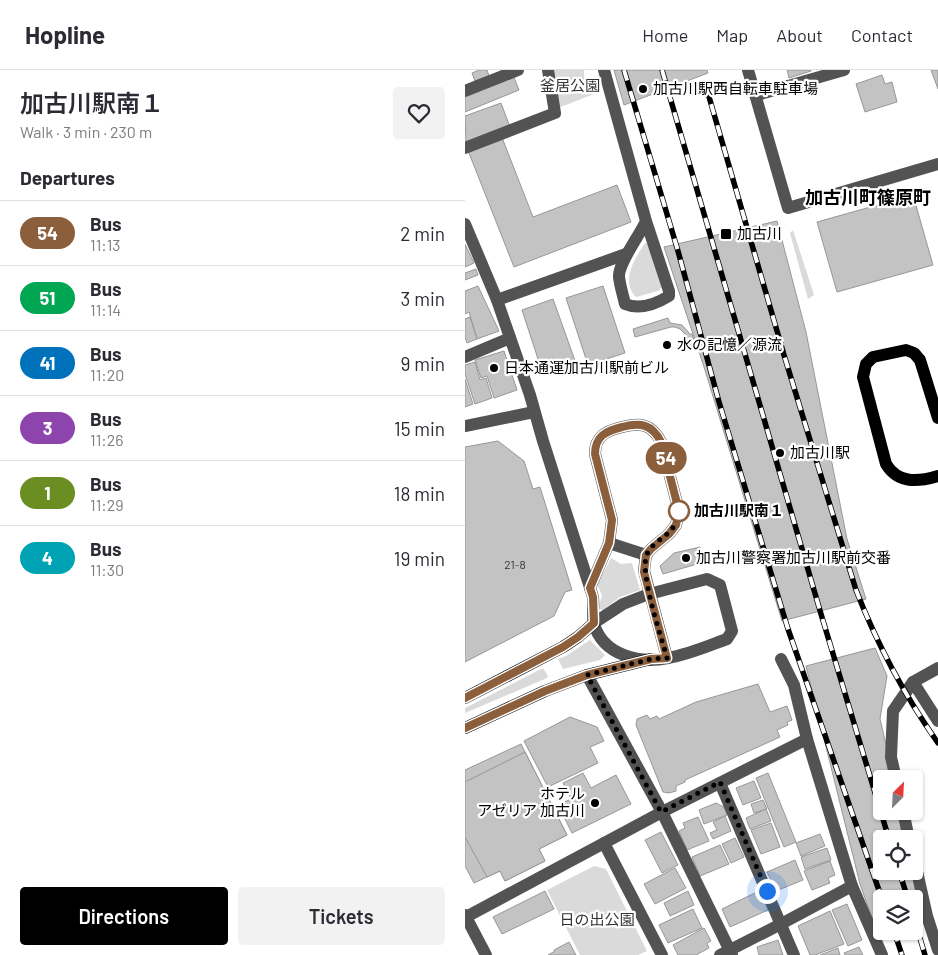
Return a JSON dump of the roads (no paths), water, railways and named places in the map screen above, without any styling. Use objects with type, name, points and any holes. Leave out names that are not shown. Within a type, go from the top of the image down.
[{"type":"main road","points":[[938,418],[921,360],[914,353],[906,350],[873,358],[866,364],[863,377],[886,464],[895,475],[910,481],[927,480],[938,476]]},
{"type":"main road","points":[[465,698],[563,647],[594,623]]},
{"type":"main road","points":[[465,728],[545,691],[587,675],[651,659]]},
{"type":"street","points":[[465,92],[517,70]]},
{"type":"street","points":[[465,148],[555,114],[547,70]]},
{"type":"street","points":[[604,70],[646,221],[669,291],[669,296],[661,301],[639,307],[631,306],[625,304],[619,275],[626,254],[639,237],[646,221]]},
{"type":"street","points":[[748,70],[757,95],[788,208],[938,164]]},
{"type":"street","points":[[757,95],[844,70]]},
{"type":"street","points":[[465,224],[497,300],[510,338],[593,597],[594,623],[608,647],[626,657],[667,658],[727,639],[732,631],[720,585],[707,579],[649,594],[623,604],[594,623]]},
{"type":"street","points":[[497,300],[626,254]]},
{"type":"street","points":[[465,357],[510,338]]},
{"type":"street","points":[[465,426],[534,412]]},
{"type":"street","points":[[590,588],[609,543],[612,520],[595,454],[596,445],[598,439],[608,430],[634,423],[643,424],[651,428],[661,442],[679,511],[676,525],[646,555],[644,572],[667,658]]},
{"type":"street","points":[[609,543],[646,555]]},
{"type":"street","points":[[781,659],[794,685],[807,740],[852,886],[882,955]]},
{"type":"street","points":[[894,770],[891,757],[893,711],[913,682],[938,668]]},
{"type":"street","points":[[587,675],[661,812],[727,953],[852,886]]},
{"type":"street","points":[[913,682],[938,721]]},
{"type":"street","points":[[486,955],[466,916],[661,812],[807,740]]},
{"type":"street","points":[[720,782],[794,955]]},
{"type":"street","points":[[604,843],[662,955]]},
{"type":"street","points":[[919,880],[927,916],[938,950]]},
{"type":"railway","points":[[624,70],[678,251],[719,402],[788,629],[879,890]]},
{"type":"railway","points":[[662,70],[886,830]]},
{"type":"railway","points":[[705,83],[784,355],[856,590],[873,630],[893,669],[914,707],[938,743]]},
{"type":"railway","points":[[902,880],[905,890]]},
{"type":"railway","points":[[897,940],[902,955]]},
{"type":"railway","points":[[921,940],[925,955]]},
{"type":"place","name":"加古川駅西自転車駐車場","points":[[643,89]]},
{"type":"place","name":"加古川","points":[[726,234]]},
{"type":"place","name":"水の記憶／源流","points":[[667,345]]},
{"type":"place","name":"日本通運加古川駅前ビル","points":[[494,368]]},
{"type":"place","name":"加古川駅","points":[[780,453]]},
{"type":"place","name":"加古川駅南１","points":[[679,511]]},
{"type":"place","name":"加古川警察署加古川駅前交番","points":[[686,558]]},
{"type":"place","name":"ホテル アゼリア 加古川","points":[[595,803]]},
{"type":"district","name":"加古川町篠原町","points":[[868,198]]},
{"type":"park label","name":"釜居公園","points":[[570,86]]},
{"type":"park label","name":"日の出公園","points":[[597,920]]}]
